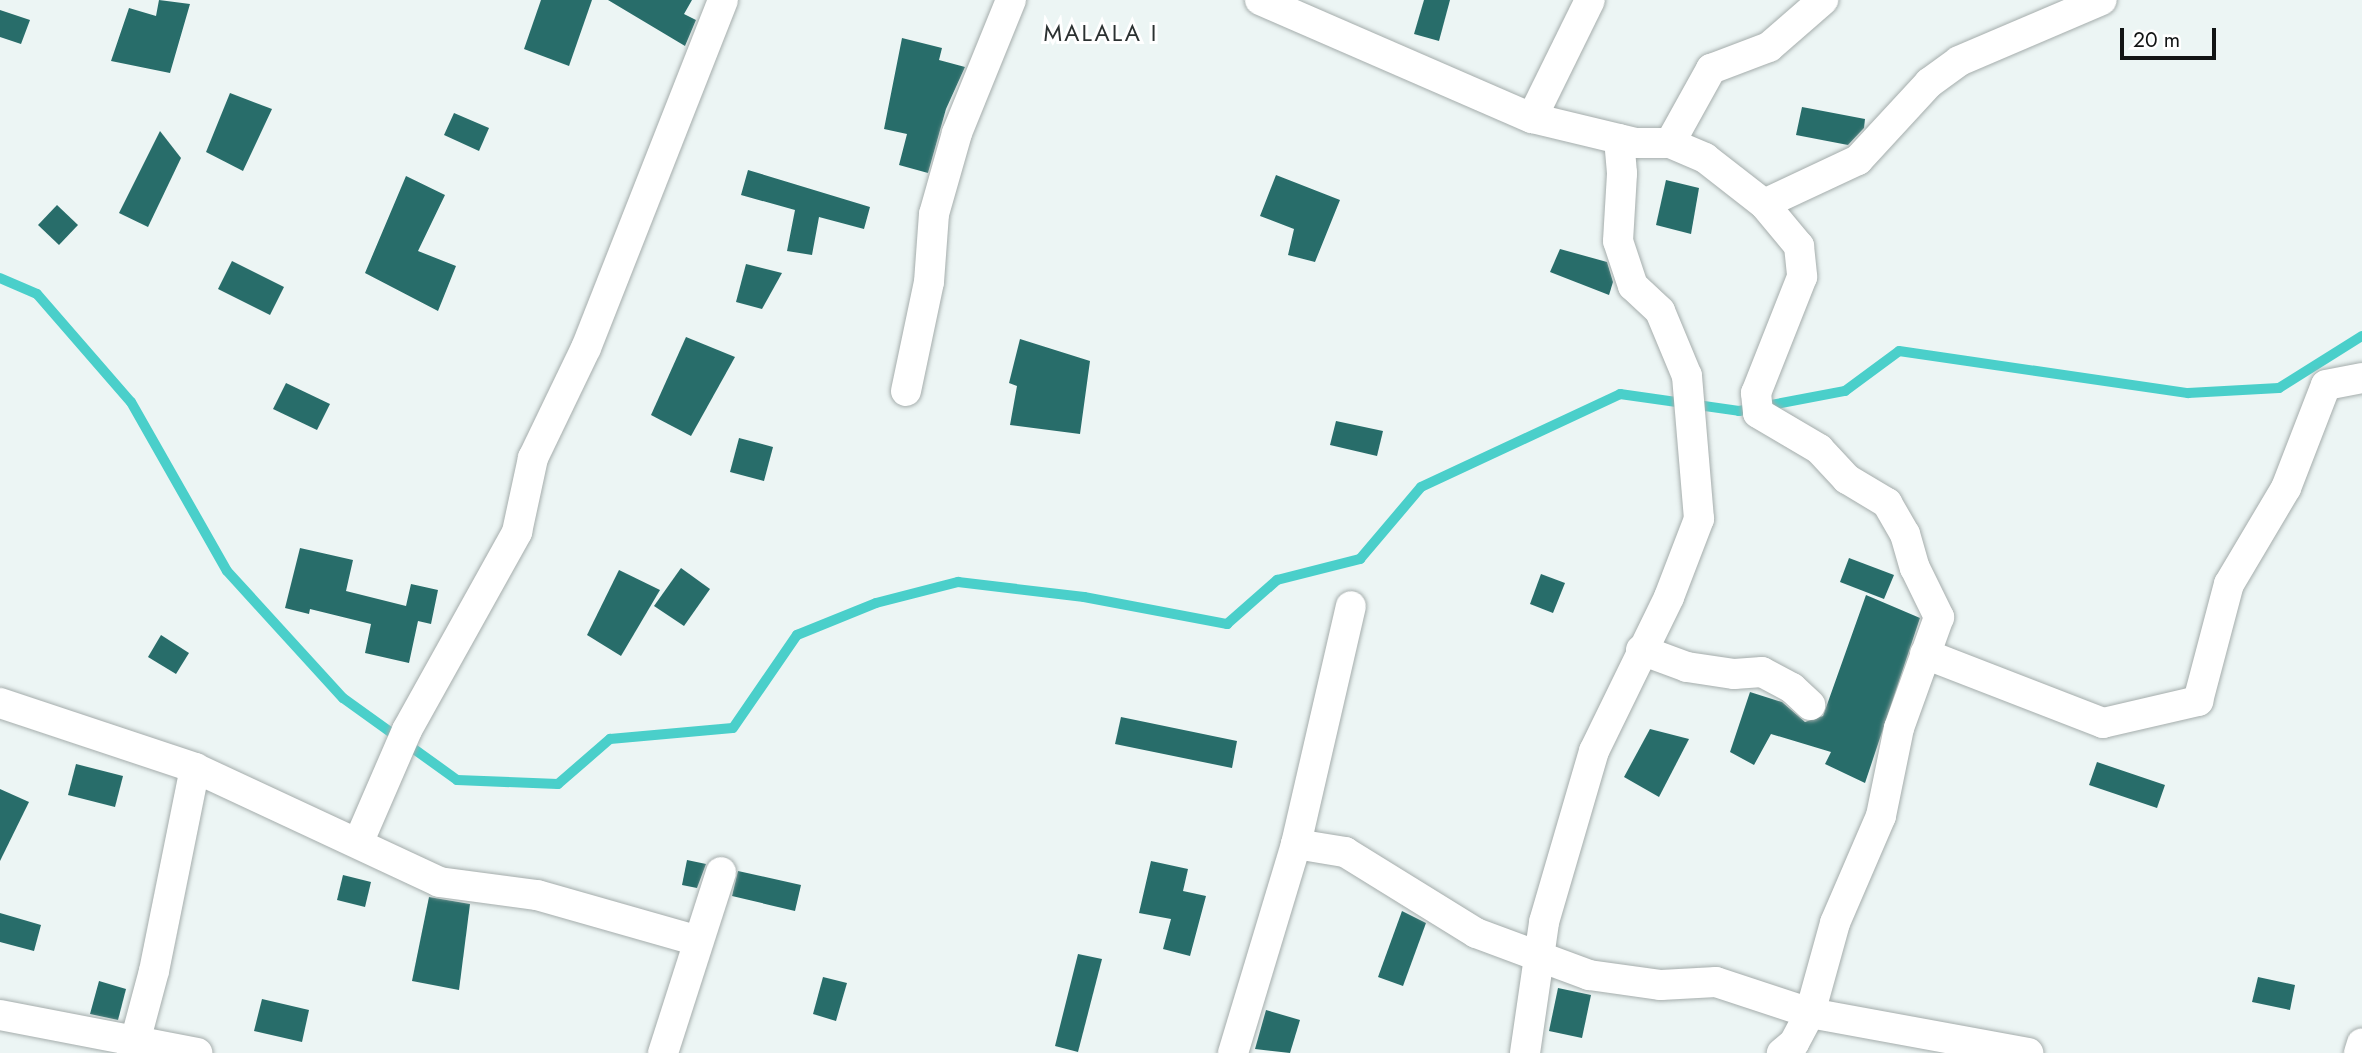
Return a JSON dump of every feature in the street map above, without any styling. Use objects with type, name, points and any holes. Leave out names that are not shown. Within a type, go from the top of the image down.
[{"type":"street","points":[[359,841],[407,730],[517,532],[533,458],[586,348],[723,0]]},
{"type":"street","points":[[906,391],[929,282],[934,214],[957,133],[1011,0]]},
{"type":"street","points":[[1260,0],[1295,7],[1532,118],[1619,139],[1670,143],[1705,158],[1764,204],[1799,246],[1802,277],[1756,393],[1758,413],[1819,449],[1847,479],[1887,503],[1905,534],[1915,568],[1939,617],[1899,728],[1881,816],[1835,923],[1810,1013],[1794,1043],[1782,1053]]},
{"type":"street","points":[[1532,118],[1590,0]]},
{"type":"street","points":[[1670,143],[1711,69],[1769,47],[1823,0]]},
{"type":"street","points":[[1764,204],[1858,160],[1929,83],[1959,61],[2102,0]]},
{"type":"street","points":[[1525,1053],[1544,922],[1594,751],[1669,597],[1699,519],[1687,376],[1660,311],[1633,286],[1618,241],[1622,173],[1619,139]]},
{"type":"street","points":[[1925,654],[2104,723],[2198,701],[2229,584],[2287,488],[2326,385],[2362,378]]},
{"type":"street","points":[[1233,1053],[1296,844],[1351,606]]},
{"type":"street","points":[[1642,650],[1687,667],[1734,674],[1762,672],[1792,688],[1810,705]]},
{"type":"street","points":[[0,703],[195,768],[359,841],[439,881],[537,895],[698,942]]},
{"type":"street","points":[[132,1048],[154,971],[195,768]]},
{"type":"street","points":[[1296,844],[1345,852],[1476,933],[1539,959],[1588,975],[1661,985],[1716,982],[1810,1013],[2028,1053]]},
{"type":"street","points":[[663,1053],[721,872]]},
{"type":"street","points":[[0,1016],[132,1048],[197,1053]]},
{"type":"street","points":[[2359,1053],[2362,1043]]},
{"type":"building","points":[[159,0],[190,4],[170,73],[111,61],[129,8],[156,16]]},
{"type":"building","points":[[541,0],[592,0],[569,66],[524,49]]},
{"type":"building","points":[[608,0],[692,0],[684,14],[696,20],[685,46]]},
{"type":"building","points":[[1424,0],[1450,0],[1439,41],[1414,34]]},
{"type":"building","points":[[0,10],[30,20],[21,44],[0,37]]},
{"type":"building","points":[[902,38],[942,48],[939,60],[965,67],[946,109],[928,173],[899,165],[907,134],[884,129]]},
{"type":"building","points":[[230,93],[272,109],[243,171],[206,152]]},
{"type":"building","points":[[1802,107],[1865,119],[1864,128],[1848,145],[1796,135]]},
{"type":"building","points":[[454,113],[489,128],[479,151],[444,135]]},
{"type":"building","points":[[160,131],[181,158],[148,227],[119,213]]},
{"type":"building","points":[[748,170],[870,207],[864,229],[819,217],[812,255],[787,251],[795,210],[741,195]]},
{"type":"building","points":[[1276,175],[1340,200],[1315,262],[1288,255],[1294,229],[1260,216]]},
{"type":"building","points":[[406,176],[445,195],[418,251],[456,266],[438,311],[365,273]]},
{"type":"building","points":[[1666,180],[1699,188],[1691,234],[1656,225]]},
{"type":"building","points":[[57,205],[78,225],[59,245],[38,225]]},
{"type":"building","points":[[1560,249],[1607,262],[1613,282],[1609,295],[1550,272]]},
{"type":"building","points":[[232,261],[284,287],[270,315],[218,289]]},
{"type":"building","points":[[746,264],[782,273],[762,309],[736,302]]},
{"type":"building","points":[[686,337],[735,357],[691,436],[651,415]]},
{"type":"building","points":[[1020,339],[1090,361],[1080,434],[1010,425],[1017,386],[1009,383]]},
{"type":"building","points":[[286,383],[330,404],[317,430],[273,409]]},
{"type":"building","points":[[1336,421],[1383,431],[1377,456],[1330,445]]},
{"type":"building","points":[[739,438],[773,447],[764,481],[730,472]]},
{"type":"building","points":[[300,548],[353,560],[346,591],[406,606],[411,584],[438,590],[431,624],[418,621],[409,663],[365,653],[371,624],[310,609],[309,614],[285,608]]},
{"type":"building","points":[[1849,558],[1894,575],[1884,599],[1840,582]]},
{"type":"building","points":[[681,568],[710,589],[684,626],[654,606]]},
{"type":"building","points":[[619,570],[660,590],[621,656],[587,635]]},
{"type":"building","points":[[1541,574],[1565,583],[1553,613],[1530,604]]},
{"type":"building","points":[[1866,595],[1920,618],[1865,783],[1825,764],[1831,752],[1771,734],[1754,765],[1730,752],[1750,692],[1782,702],[1805,722],[1823,716]]},
{"type":"building","points":[[161,635],[189,653],[176,674],[148,657]]},
{"type":"building","points":[[1121,717],[1237,741],[1232,768],[1115,744]]},
{"type":"building","points":[[1650,729],[1689,739],[1659,797],[1624,777]]},
{"type":"building","points":[[2097,762],[2165,785],[2157,808],[2089,785]]},
{"type":"building","points":[[76,764],[123,776],[115,807],[68,795]]},
{"type":"building","points":[[0,789],[29,802],[0,861]]},
{"type":"building","points":[[687,860],[706,864],[697,888],[682,885]]},
{"type":"building","points":[[1151,861],[1188,869],[1183,891],[1206,896],[1190,956],[1163,949],[1171,919],[1139,913]]},
{"type":"building","points":[[738,871],[801,885],[795,911],[732,896]]},
{"type":"building","points":[[343,875],[371,882],[365,907],[337,900]]},
{"type":"building","points":[[429,897],[470,904],[459,990],[412,981]]},
{"type":"building","points":[[1402,911],[1426,923],[1403,986],[1378,977]]},
{"type":"building","points":[[0,913],[41,925],[34,951],[0,942]]},
{"type":"building","points":[[1078,954],[1102,959],[1078,1052],[1055,1046]]},
{"type":"building","points":[[823,977],[847,983],[836,1021],[813,1014]]},
{"type":"building","points":[[2258,977],[2295,985],[2290,1010],[2252,1002]]},
{"type":"building","points":[[99,981],[126,989],[118,1020],[90,1014]]},
{"type":"building","points":[[1558,988],[1591,995],[1582,1038],[1549,1031]]},
{"type":"building","points":[[262,999],[309,1010],[302,1042],[254,1031]]},
{"type":"building","points":[[1266,1010],[1300,1020],[1290,1053],[1255,1049]]},
{"type":"waterway","points":[[0,278],[37,294],[131,402],[227,571],[343,698],[457,780],[558,784],[610,739],[733,728],[797,635],[876,603],[958,582],[1084,597],[1227,624],[1277,580],[1360,559],[1421,487],[1620,394],[1739,411],[1845,391],[1899,351],[2188,393],[2279,388],[2362,336]]},
{"type":"district","name":"MALALA I","points":[[1101,33]]}]
